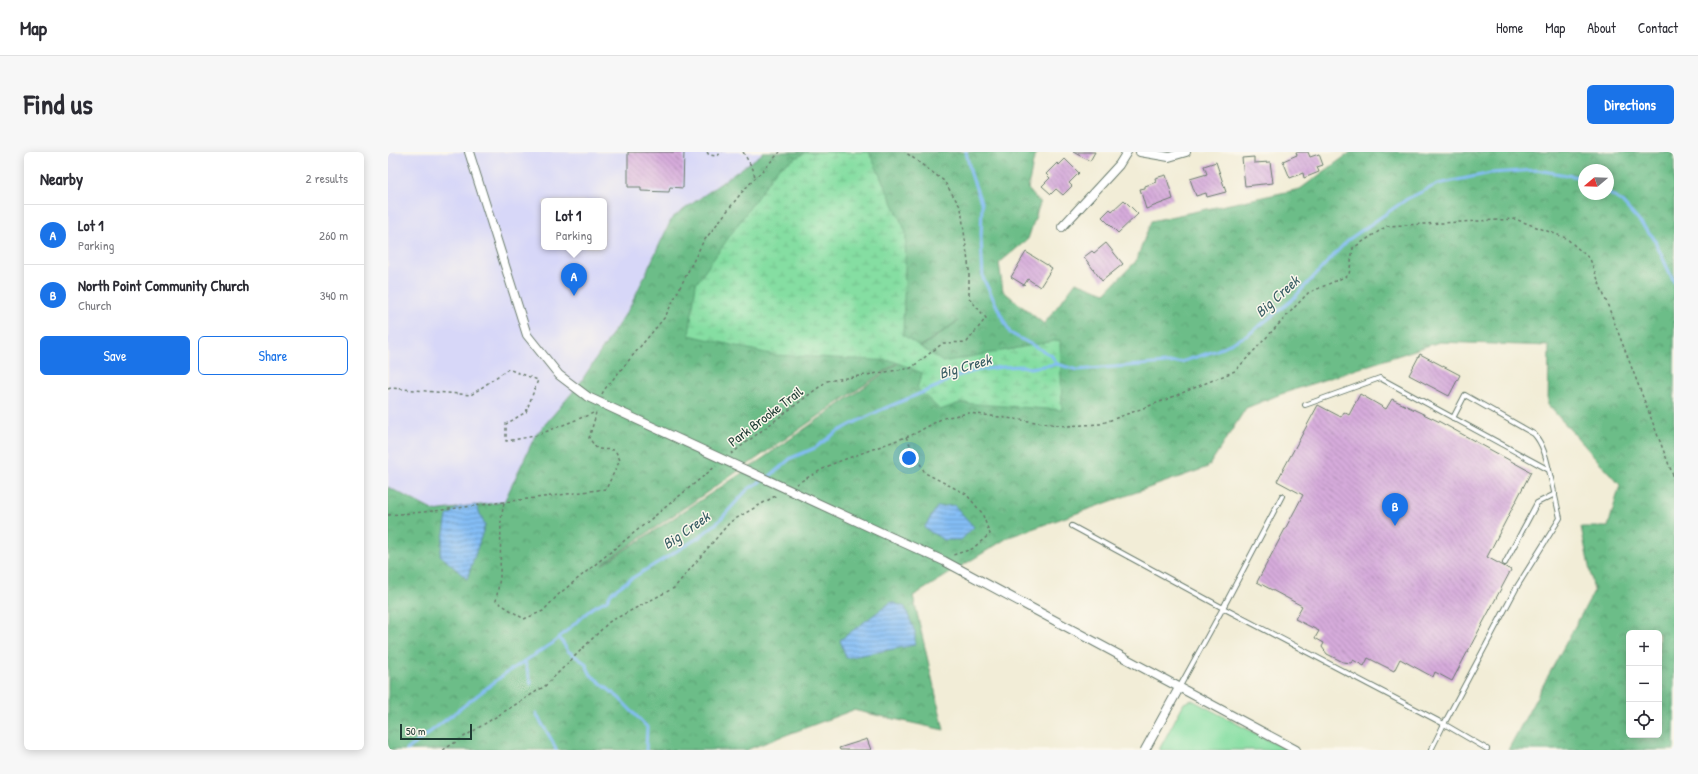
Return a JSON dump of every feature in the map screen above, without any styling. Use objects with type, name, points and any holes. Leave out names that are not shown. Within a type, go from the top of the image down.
[{"type":"street","points":[[469,152],[528,335],[558,375],[588,397],[944,561],[1296,750]]},
{"type":"street","points":[[1062,227],[1119,165],[1127,152]]},
{"type":"street","points":[[1140,152],[1169,158],[1186,152]]},
{"type":"street","points":[[1145,750],[1179,688]]},
{"type":"lane","points":[[1305,405],[1380,378],[1549,470]]},
{"type":"lane","points":[[1431,750],[1518,585],[1560,518],[1545,454],[1539,440],[1534,434],[1466,395],[1453,418]]},
{"type":"lane","points":[[1505,563],[1536,503],[1554,494]]},
{"type":"lane","points":[[1179,688],[1282,496]]},
{"type":"lane","points":[[1072,526],[1223,608],[1444,724],[1486,749]]},
{"type":"path","points":[[706,152],[712,156],[717,156],[722,152]]},
{"type":"path","points":[[743,152],[753,169],[755,177]]},
{"type":"path","points":[[601,397],[604,390],[665,317],[703,242],[742,192],[780,152]]},
{"type":"path","name":"Park Brooke Trail","points":[[727,457],[827,381],[911,368],[943,343],[967,342],[986,318],[969,298],[969,270],[961,208],[944,181],[905,152]]},
{"type":"path","points":[[791,487],[832,464],[914,434],[943,418],[969,413],[1066,426],[1100,424],[1165,400],[1235,371],[1308,293],[1349,275],[1354,248],[1387,226],[1515,220],[1566,238],[1590,259],[1674,478]]},
{"type":"path","points":[[388,389],[391,388],[471,395],[508,369],[538,380],[526,412],[506,424],[506,441],[535,436],[596,412]]},
{"type":"path","points":[[388,515],[434,511],[606,489],[620,460],[615,450],[596,449],[589,438],[598,404]]},
{"type":"path","points":[[906,437],[912,451],[925,473],[966,494],[982,513],[990,534],[972,549],[948,557],[944,561]]},
{"type":"path","name":"Park Brooke Trail","points":[[504,502],[501,520],[500,577],[496,602],[524,619],[543,611],[559,594],[721,462]]},
{"type":"path","points":[[443,750],[545,686],[609,622],[674,588],[730,522],[777,495]]},
{"type":"shaded area","points":[[388,152],[762,152],[762,154],[672,218],[630,307],[578,386],[535,436],[504,503],[434,511],[388,487]]},
{"type":"green space","points":[[762,152],[1037,152],[1033,162],[1028,189],[1040,203],[1028,239],[999,263],[1003,291],[1044,324],[1076,282],[1105,293],[1136,261],[1151,221],[1300,189],[1351,152],[1674,152],[1674,750],[1508,750],[1594,591],[1581,527],[1608,527],[1620,485],[1548,405],[1549,346],[1439,342],[1281,394],[1246,408],[1208,467],[1009,537],[913,596],[944,730],[853,710],[746,750],[388,750],[388,487],[434,511],[504,502],[535,436],[578,386],[630,307],[672,218],[762,154]],"holes":[[[958,321],[739,475],[602,565],[602,564]]]},
{"type":"green space","points":[[806,152],[869,152],[906,232],[903,335],[943,362],[1060,340],[1062,410],[960,403],[940,410],[917,388],[922,373],[893,361],[774,355],[689,335],[696,284],[777,169]]},
{"type":"green space","points":[[1192,700],[1287,750],[1159,750],[1184,703]]},
{"type":"water","points":[[476,505],[485,525],[467,579],[440,555],[447,516],[459,507]]},
{"type":"water","points":[[954,505],[974,527],[961,540],[944,540],[924,528],[937,507]]},
{"type":"water","points":[[891,602],[905,607],[915,632],[915,645],[846,658],[840,640]]},
{"type":"building","points":[[628,152],[684,152],[683,188],[670,187],[669,192],[641,191],[641,187],[628,187]]},
{"type":"building","points":[[1073,152],[1095,152],[1090,161]]},
{"type":"building","points":[[1296,152],[1308,152],[1310,157],[1319,154],[1323,165],[1317,167],[1319,172],[1304,178],[1303,173],[1290,178],[1283,161],[1297,155]]},
{"type":"building","points":[[1254,157],[1254,163],[1270,162],[1273,183],[1245,186],[1242,158]]},
{"type":"building","points":[[1065,159],[1079,173],[1069,183],[1072,186],[1063,195],[1056,189],[1051,194],[1042,186],[1050,178],[1046,174],[1057,163],[1059,165]]},
{"type":"building","points":[[1216,162],[1226,192],[1207,197],[1206,193],[1196,196],[1190,179],[1207,174],[1204,166]]},
{"type":"building","points":[[1166,175],[1173,199],[1146,209],[1140,189],[1156,182],[1155,178]]},
{"type":"building","points":[[1124,200],[1138,214],[1118,233],[1102,217],[1110,209],[1112,211]]},
{"type":"building","points":[[1106,243],[1123,264],[1102,281],[1084,257],[1092,251],[1094,253]]},
{"type":"building","points":[[1026,252],[1052,268],[1040,287],[1028,279],[1024,285],[1011,277]]},
{"type":"building","points":[[1420,354],[1460,375],[1449,396],[1409,375]]},
{"type":"building","points":[[1360,394],[1386,409],[1392,399],[1440,422],[1531,472],[1487,557],[1511,570],[1452,681],[1435,672],[1433,677],[1400,659],[1394,671],[1368,658],[1364,666],[1353,660],[1351,663],[1343,662],[1327,654],[1322,647],[1324,643],[1315,638],[1319,631],[1295,619],[1302,606],[1257,582],[1303,495],[1277,481],[1318,405],[1341,417],[1344,412],[1349,415]]},
{"type":"building","points":[[867,739],[871,750],[840,750],[839,748]]},
{"type":"waterway","points":[[966,152],[971,174],[982,205],[981,239],[983,278],[1010,333],[1051,355],[1057,364]]},
{"type":"waterway","name":"Big Creek","points":[[407,750],[506,673],[553,643],[592,608],[607,600],[611,593],[629,580],[698,538],[718,522],[748,489],[770,476],[791,458],[815,448],[835,433],[850,425],[883,409],[938,386],[953,377],[979,370],[1022,366],[1030,368],[1057,364],[1077,370],[1181,362],[1215,351],[1248,335],[1292,300],[1348,240],[1407,199],[1438,184],[1491,173],[1537,170],[1578,177]]},
{"type":"waterway","name":"Big Creek","points":[[1614,197],[1621,201],[1653,237],[1674,282]]},
{"type":"waterway","points":[[559,637],[568,651],[585,663],[591,675],[619,698],[647,727],[646,750]]},
{"type":"waterway","points":[[525,662],[531,684]]},
{"type":"waterway","points":[[536,713],[556,750]]},
{"type":"place","name":"Lot 1","points":[[574,296]]},
{"type":"place","name":"North Point Community Church","points":[[1395,526]]}]
